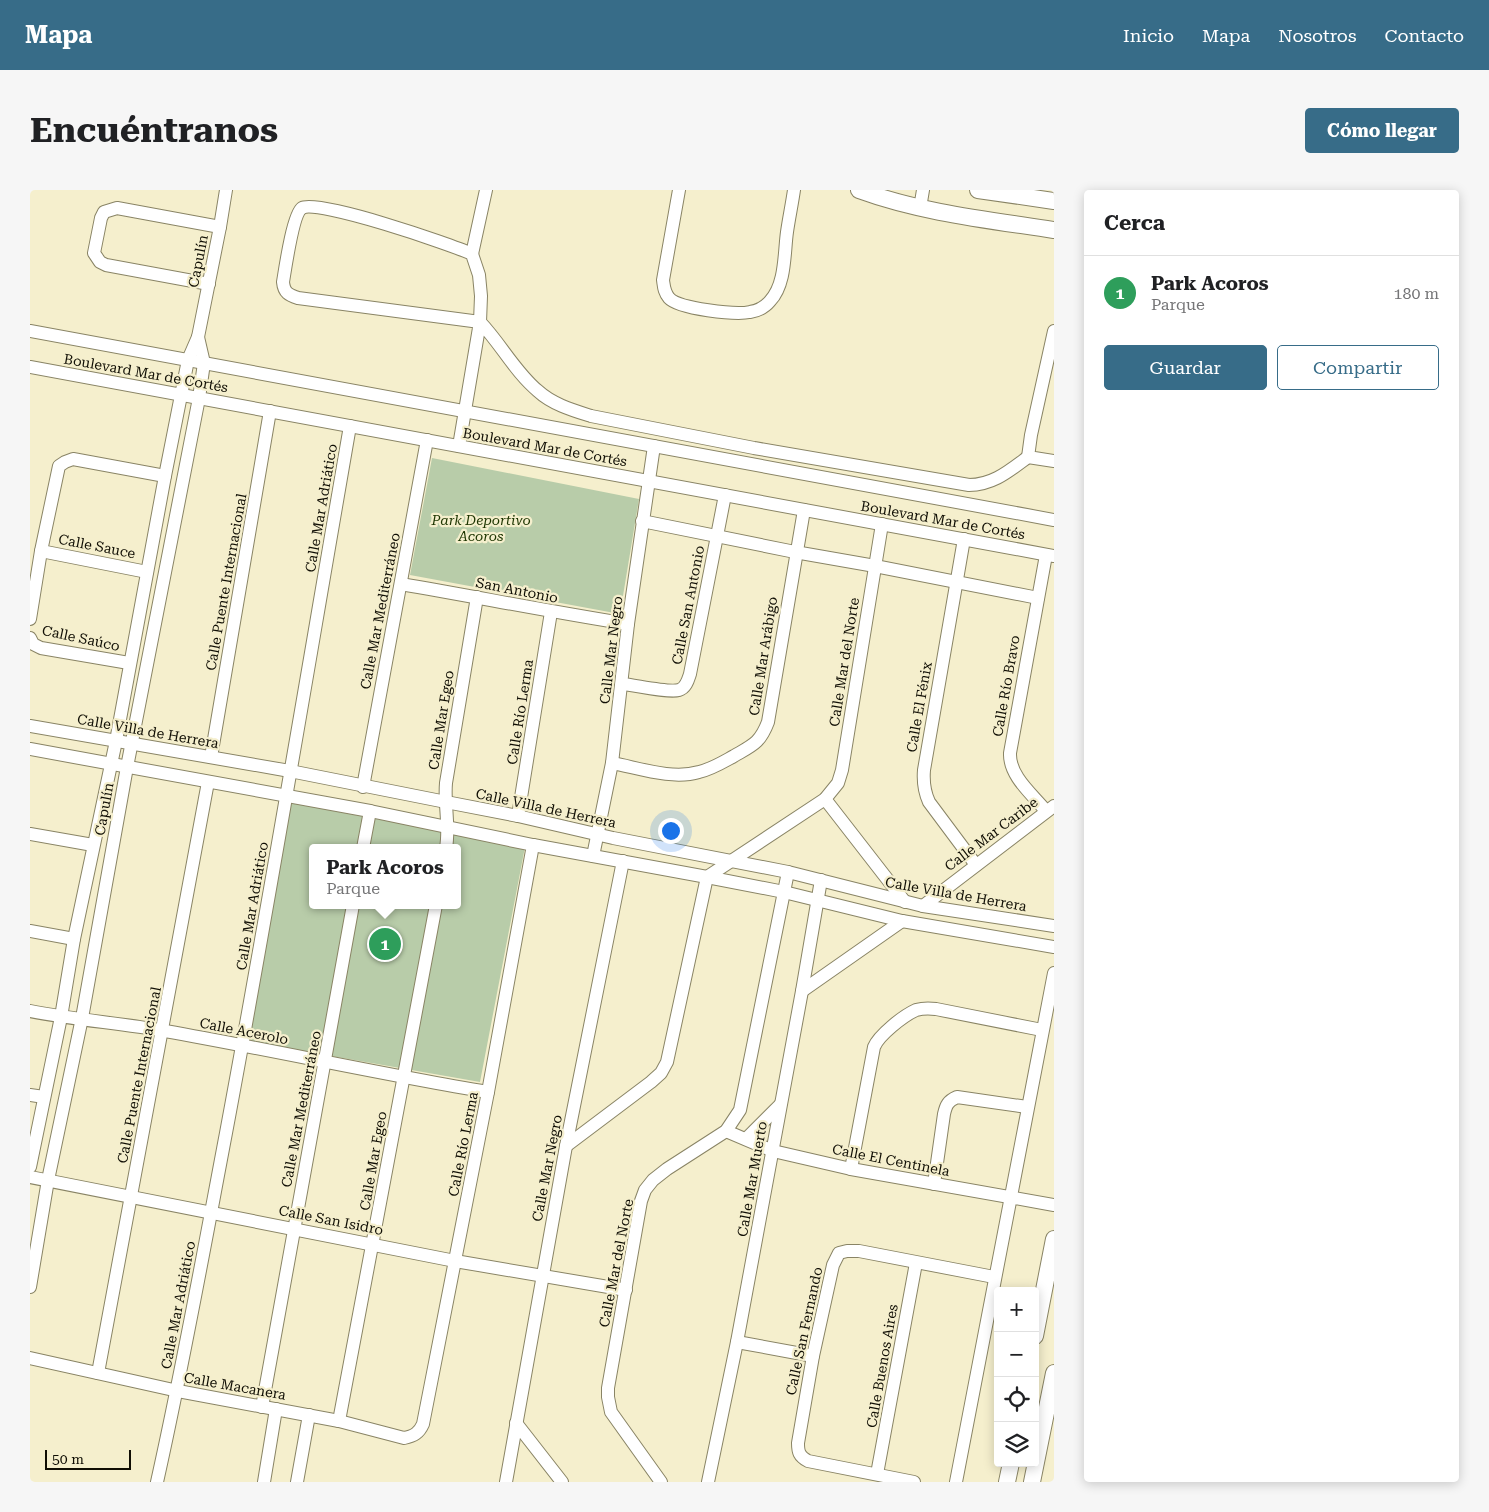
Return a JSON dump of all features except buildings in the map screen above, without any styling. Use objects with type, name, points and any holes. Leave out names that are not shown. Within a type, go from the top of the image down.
[{"type":"main road","points":[[859,190],[880,198],[920,208],[1054,230]]},
{"type":"main road","points":[[978,190],[1054,202]]},
{"type":"main road","points":[[1036,1332],[1054,1239]]},
{"type":"main road","points":[[1032,1482],[1054,1374]]},
{"type":"main road","points":[[1007,1482],[1010,1467]]},
{"type":"street","name":"Capulín","points":[[30,1167],[61,1017],[93,845],[116,741],[129,663],[188,360],[198,337],[226,190]]},
{"type":"street","points":[[458,446],[480,322],[481,296],[479,275],[472,254],[486,190]]},
{"type":"street","points":[[679,190],[663,280],[665,291],[670,299],[680,305],[736,314],[752,312],[761,308],[770,302],[776,293],[782,277],[794,190]]},
{"type":"street","points":[[920,208],[923,190]]},
{"type":"street","points":[[472,254],[434,239],[332,210],[310,206],[302,208],[297,214],[283,282],[284,290],[289,295],[298,298],[480,322],[495,337],[526,380],[539,393],[553,402],[591,416],[754,448],[969,485],[981,485],[1004,476],[1028,457],[1031,435],[1054,331]]},
{"type":"street","points":[[209,284],[106,265],[100,262],[94,252],[104,212],[117,208],[220,227]]},
{"type":"street","name":"Boulevard Mar de Cortés","points":[[30,331],[1054,520]]},
{"type":"street","name":"Capulín","points":[[30,1287],[48,1180],[82,1018],[131,744],[199,398],[204,363],[198,337]]},
{"type":"street","name":"Boulevard Mar de Cortés","points":[[30,367],[1050,555]]},
{"type":"street","name":"Calle Puente Internacional","points":[[211,757],[270,411]]},
{"type":"street","name":"Calle Mar Adriático","points":[[156,1482],[178,1391],[242,1045],[287,797],[350,426]]},
{"type":"street","name":"Calle Mar Mediterráneo","points":[[363,787],[427,440]]},
{"type":"street","name":"Calle Mar Negro","points":[[593,856],[612,763],[628,624],[654,446]]},
{"type":"street","points":[[1028,457],[1054,461]]},
{"type":"street","name":"Calle Saúco","points":[[30,619],[41,551],[56,472],[59,466],[73,459],[165,476]]},
{"type":"street","name":"Calle San Antonio","points":[[622,684],[670,690],[680,690],[686,685],[690,674],[725,495]]},
{"type":"street","name":"Calle Mar Arábigo","points":[[612,763],[676,774],[697,773],[709,769],[760,740],[768,722],[795,552],[804,510]]},
{"type":"street","points":[[642,521],[1038,598]]},
{"type":"street","name":"Calle Mar del Norte","points":[[707,876],[825,799],[838,783],[842,770],[882,524]]},
{"type":"street","name":"Calle El Fénix","points":[[964,539],[923,783],[924,792],[929,802],[976,865]]},
{"type":"street","name":"Calle Sauce","points":[[41,551],[147,572]]},
{"type":"street","name":"Calle Río Bravo","points":[[1050,555],[1038,598],[1009,763],[1013,772],[1050,808]]},
{"type":"street","name":"San Antonio","points":[[401,584],[551,612],[628,624]]},
{"type":"street","name":"Calle Mar Egeo","points":[[446,844],[448,828],[446,784],[477,597]]},
{"type":"street","name":"Calle Río Lerma","points":[[518,816],[551,612]]},
{"type":"street","name":"Calle Saúco","points":[[30,638],[33,644],[41,648],[129,663]]},
{"type":"street","name":"Calle Villa de Herrera","points":[[30,726],[290,771],[788,872],[923,906],[1054,926]]},
{"type":"street","points":[[30,749],[370,811],[533,845],[707,876],[784,892],[902,921],[1054,947]]},
{"type":"street","name":"Calle Puente Internacional","points":[[98,1373],[208,782]]},
{"type":"street","points":[[825,799],[905,902]]},
{"type":"street","name":"Calle Mar Caribe","points":[[923,906],[1050,808]]},
{"type":"street","points":[[364,844],[370,811]]},
{"type":"street","points":[[30,834],[93,845]]},
{"type":"street","name":"Calle Río Lerma","points":[[404,1438],[414,1436],[424,1424],[533,845]]},
{"type":"street","name":"Calle Mar Negro","points":[[506,1482],[566,1146],[623,861]]},
{"type":"street","name":"Calle Mar del Norte","points":[[661,1482],[611,1412],[609,1405],[608,1388],[641,1201],[645,1190],[653,1180],[666,1169],[726,1131],[740,1110],[788,872]]},
{"type":"street","points":[[566,1146],[661,1073],[667,1062],[707,876]]},
{"type":"street","name":"Calle Mar Muerto","points":[[708,1482],[773,1151],[821,880]]},
{"type":"street","name":"Calle Mar Mediterráneo","points":[[262,1407],[352,909]]},
{"type":"street","name":"Calle Mar Egeo","points":[[339,1421],[435,909]]},
{"type":"street","points":[[802,991],[902,921]]},
{"type":"street","points":[[30,931],[74,940]]},
{"type":"street","points":[[956,1482],[1054,973]]},
{"type":"street","points":[[851,1169],[874,1047],[877,1040],[883,1034],[911,1013],[925,1008],[936,1009],[1042,1030]]},
{"type":"street","points":[[30,1011],[61,1017]]},
{"type":"street","name":"Calle Acerolo","points":[[61,1017],[82,1018],[162,1030],[403,1078],[488,1092]]},
{"type":"street","points":[[30,1095],[44,1098]]},
{"type":"street","points":[[934,1184],[944,1114],[946,1105],[950,1100],[957,1097],[1027,1107]]},
{"type":"street","points":[[746,1140],[780,1105]]},
{"type":"street","name":"Calle El Centinela","points":[[726,1131],[773,1151],[851,1169],[1054,1205]]},
{"type":"street","name":"Calle San Isidro","points":[[30,1177],[455,1261],[626,1290]]},
{"type":"street","name":"Calle San Fernando","points":[[914,1482],[808,1461],[801,1458],[798,1452],[813,1356],[833,1264],[839,1253],[859,1251],[994,1277]]},
{"type":"street","name":"Calle Buenos Aires","points":[[877,1474],[916,1263]]},
{"type":"street","points":[[737,1342],[813,1356]]},
{"type":"street","name":"Calle Macanera","points":[[30,1358],[178,1391],[339,1421],[404,1438]]},
{"type":"street","points":[[264,1482],[276,1409]]},
{"type":"street","points":[[297,1482],[309,1415]]},
{"type":"street","points":[[516,1424],[562,1482]]},
{"type":"green space","name":"Park Deportivo Acoros","points":[[432,458],[639,499],[620,614],[410,575]]},
{"type":"green space","points":[[292,803],[525,847],[480,1082],[245,1041],[288,813]]},
{"type":"place","name":"Park Acoros","points":[[385,944]]}]
